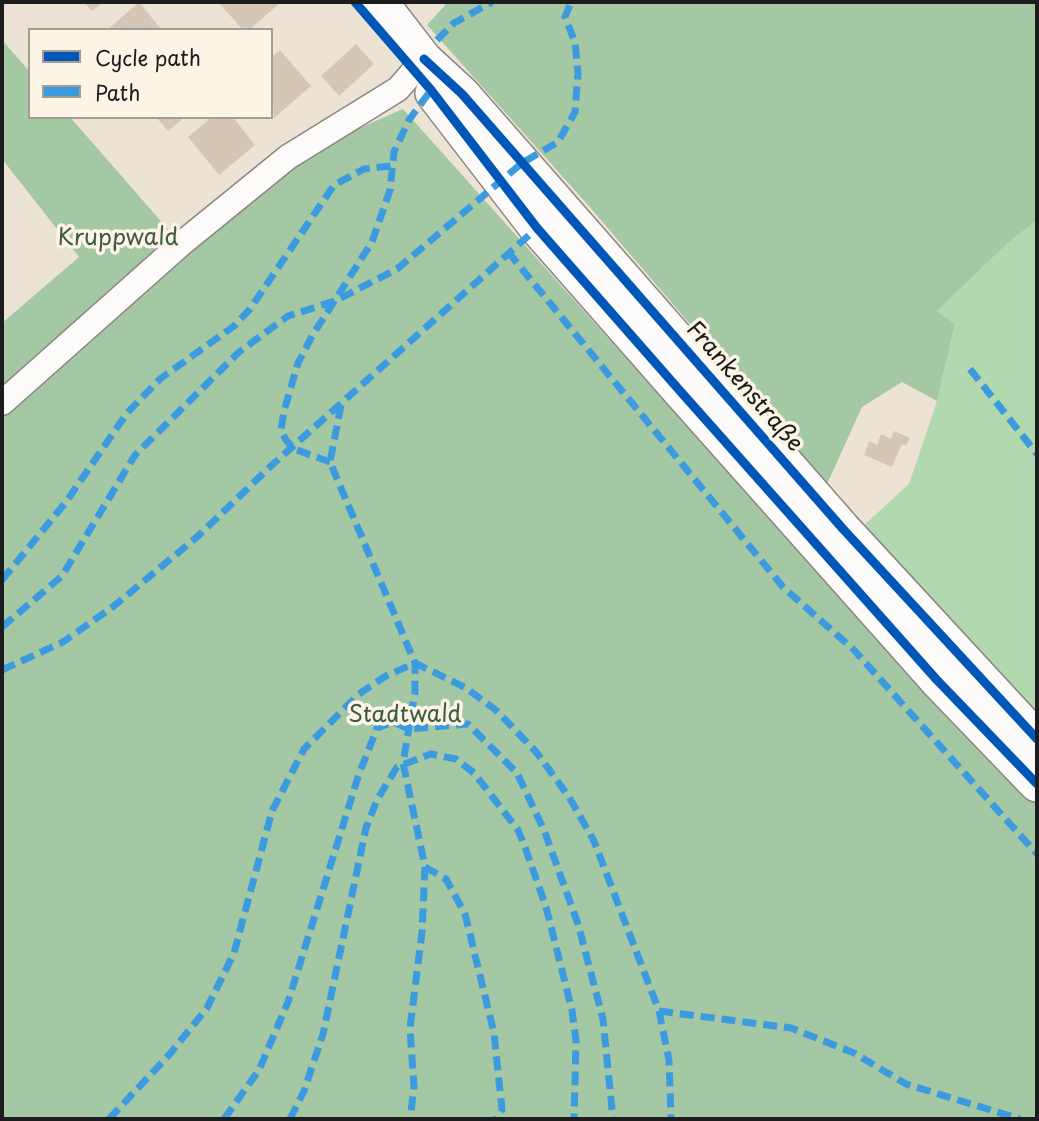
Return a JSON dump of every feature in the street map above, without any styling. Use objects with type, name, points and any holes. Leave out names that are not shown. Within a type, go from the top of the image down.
[{"type":"main road","points":[[380,2],[424,59],[431,90],[537,228],[947,667],[1037,784]]},
{"type":"main road","points":[[947,667],[1037,739]]},
{"type":"street","points":[[2,403],[181,244],[289,157],[398,89],[424,59]]},
{"type":"green space","points":[[448,2],[1037,2],[1037,220],[1009,242],[937,311],[955,324],[937,401],[902,382],[862,407],[827,484],[588,205],[427,25]]},
{"type":"green space","name":"Kruppwald","points":[[2,40],[28,70],[28,119],[72,119],[180,243],[2,400],[2,323],[79,257],[2,159]]},
{"type":"green space","name":"Stadtwald","points":[[403,109],[873,634],[1037,805],[1037,1119],[2,1119],[2,406],[289,159]]},
{"type":"green space","points":[[1037,220],[1037,713],[863,526],[909,484],[937,401],[955,324],[937,311],[1009,242]]},
{"type":"building","points":[[84,2],[103,2],[92,11]]},
{"type":"building","points":[[139,2],[160,28],[109,28]]},
{"type":"building","points":[[218,2],[281,2],[251,28],[241,28]]},
{"type":"building","points":[[356,44],[374,64],[339,96],[321,76]]},
{"type":"building","points":[[280,50],[311,86],[274,118],[273,98],[273,56]]},
{"type":"building","points":[[158,119],[183,119],[168,131]]},
{"type":"building","points":[[210,119],[235,119],[255,145],[219,175],[188,137]]},
{"type":"building","points":[[894,431],[910,438],[906,446],[902,444],[892,467],[864,455],[869,441],[877,445],[881,434],[891,439]]},
{"type":"marked path","points":[[437,40],[454,23],[492,2]]},
{"type":"marked path","points":[[2,627],[62,576],[135,455],[239,352],[288,316],[335,301],[397,269],[522,163],[558,142],[575,112],[578,73],[575,42],[565,17],[571,2]]},
{"type":"marked path","points":[[330,462],[294,449],[281,430],[284,411],[298,363],[312,336],[372,242],[390,190],[394,152],[409,120],[431,90]]},
{"type":"marked path","points":[[2,580],[66,502],[127,413],[160,379],[234,326],[250,309],[334,185],[364,169],[391,166]]},
{"type":"marked path","points":[[2,670],[63,642],[114,606],[197,537],[271,466],[537,228]]},
{"type":"marked path","points":[[508,252],[783,587],[854,650],[1037,854]]},
{"type":"marked path","points":[[970,369],[1037,454]]},
{"type":"marked path","points":[[341,405],[330,462],[415,663],[415,692],[403,763],[425,867],[422,932],[410,1028],[414,1087],[410,1119]]},
{"type":"marked path","points":[[109,1119],[169,1055],[207,1008],[234,953],[272,811],[304,749],[359,694],[384,677],[415,663],[466,688],[497,711],[537,753],[569,797],[594,841],[659,1011],[669,1060],[671,1119]]},
{"type":"marked path","points":[[224,1119],[259,1070],[288,1002],[358,777],[377,728],[393,722],[409,729],[468,724],[517,773],[544,830],[578,924],[603,1019],[613,1119]]},
{"type":"marked path","points":[[290,1119],[304,1091],[323,1034],[366,828],[377,800],[397,767],[431,754],[456,759],[474,773],[518,830],[525,847],[546,907],[572,1010],[576,1041],[574,1119]]},
{"type":"marked path","points":[[425,867],[446,879],[465,914],[494,1033],[502,1110],[496,1119]]},
{"type":"marked path","points":[[659,1011],[791,1028],[854,1053],[906,1084],[1020,1119]]},
{"type":"cycle path","points":[[355,2],[431,90],[537,228],[936,679],[1037,784]]},
{"type":"cycle path","name":"Frankenstraße","points":[[424,59],[462,94],[843,529],[1037,739]]}]
